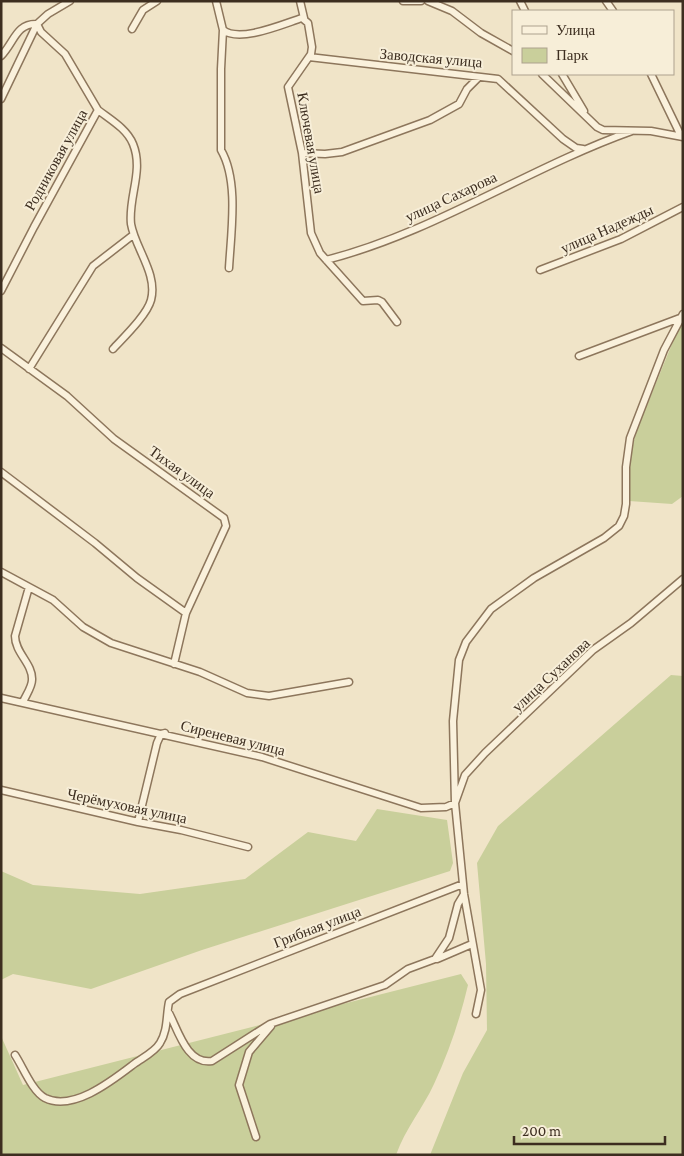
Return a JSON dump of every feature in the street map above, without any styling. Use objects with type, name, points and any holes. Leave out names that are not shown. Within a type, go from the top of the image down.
[{"type":"street","points":[[1,99],[37,24],[48,14],[70,1]]},
{"type":"street","points":[[132,29],[143,10],[157,1]]},
{"type":"street","points":[[216,1],[224,30],[220,69],[221,150],[227,160],[233,208],[229,268]]},
{"type":"street","points":[[300,1],[304,18],[308,23],[312,47],[309,57]]},
{"type":"street","points":[[403,1],[421,1]]},
{"type":"street","points":[[428,1],[452,11],[481,33],[512,49]]},
{"type":"street","points":[[224,30],[230,34],[242,35],[304,18]]},
{"type":"street","points":[[1,56],[11,46],[16,33],[22,27],[28,24],[37,24]]},
{"type":"street","name":"Родниковая улица","points":[[1,291],[98,110],[65,54],[41,32],[37,24]]},
{"type":"street","name":"Заводская улица","points":[[309,57],[478,78],[487,76],[498,79],[563,139],[576,148],[584,149]]},
{"type":"street","name":"Ключевая улица","points":[[309,57],[288,87],[302,153],[311,233],[320,253],[354,293],[363,300],[378,300],[382,302],[397,322]]},
{"type":"street","points":[[543,75],[597,127],[651,131],[682,137]]},
{"type":"street","points":[[563,75],[589,119]]},
{"type":"street","points":[[651,75],[682,137]]},
{"type":"street","points":[[302,153],[325,154],[342,152],[430,120],[459,104],[467,89],[478,78]]},
{"type":"street","points":[[98,110],[125,132],[133,143],[137,157],[131,221],[133,235],[148,273],[151,300],[147,308],[113,348]]},
{"type":"street","name":"улица Сахарова","points":[[326,260],[393,238],[584,149],[632,131]]},
{"type":"street","name":"улица Надежды","points":[[540,270],[622,239],[683,208]]},
{"type":"street","points":[[29,369],[93,266],[133,235]]},
{"type":"street","points":[[579,356],[681,316]]},
{"type":"street","points":[[476,1014],[481,990],[464,894],[455,803],[453,721],[459,660],[466,642],[491,609],[534,578],[604,538],[619,526],[624,516],[626,504],[626,467],[630,438],[664,350],[681,316]]},
{"type":"street","name":"Тихая улица","points":[[1,348],[66,396],[114,439],[224,518],[226,526],[186,613],[174,664]]},
{"type":"street","points":[[1,472],[95,543],[136,578],[186,613]]},
{"type":"street","points":[[1,572],[53,600],[92,633],[127,649],[174,664],[259,696],[349,682]]},
{"type":"street","name":"улица Суханова","points":[[455,803],[465,775],[486,753],[594,650],[631,623],[683,579]]},
{"type":"street","points":[[23,702],[31,684],[32,675],[15,644],[15,636],[29,587]]},
{"type":"street","name":"Сиреневая улица","points":[[1,698],[262,757],[421,808],[446,807],[455,803]]},
{"type":"street","points":[[138,822],[156,743],[161,734],[165,734]]},
{"type":"street","name":"Черёмуховая улица","points":[[1,790],[248,847]]},
{"type":"street","name":"Грибная улица","points":[[169,1012],[168,1002],[180,994],[463,884]]},
{"type":"street","points":[[435,959],[449,938],[458,904],[464,894]]},
{"type":"street","points":[[169,1012],[190,1054],[205,1062],[212,1061],[235,1044],[274,1023],[385,985],[408,969],[472,944]]},
{"type":"street","points":[[15,1055],[39,1093],[52,1100],[69,1101],[94,1092],[159,1045],[169,1012]]},
{"type":"street","points":[[256,1137],[239,1085],[249,1052],[274,1023]]},
{"type":"green space","points":[[683,317],[683,496],[672,504],[629,501],[628,466],[636,432]]},
{"type":"green space","points":[[671,675],[683,676],[683,1155],[430,1155],[463,1073],[487,1030],[486,964],[477,863],[498,826]]},
{"type":"green space","points":[[377,809],[447,820],[453,863],[450,871],[202,950],[91,989],[13,974],[1,980],[1,871],[33,885],[140,894],[245,879],[308,832],[356,841]]},
{"type":"green space","points":[[461,974],[468,985],[458,1023],[434,1084],[404,1136],[396,1155],[1,1155],[1,1036],[23,1085]]}]
